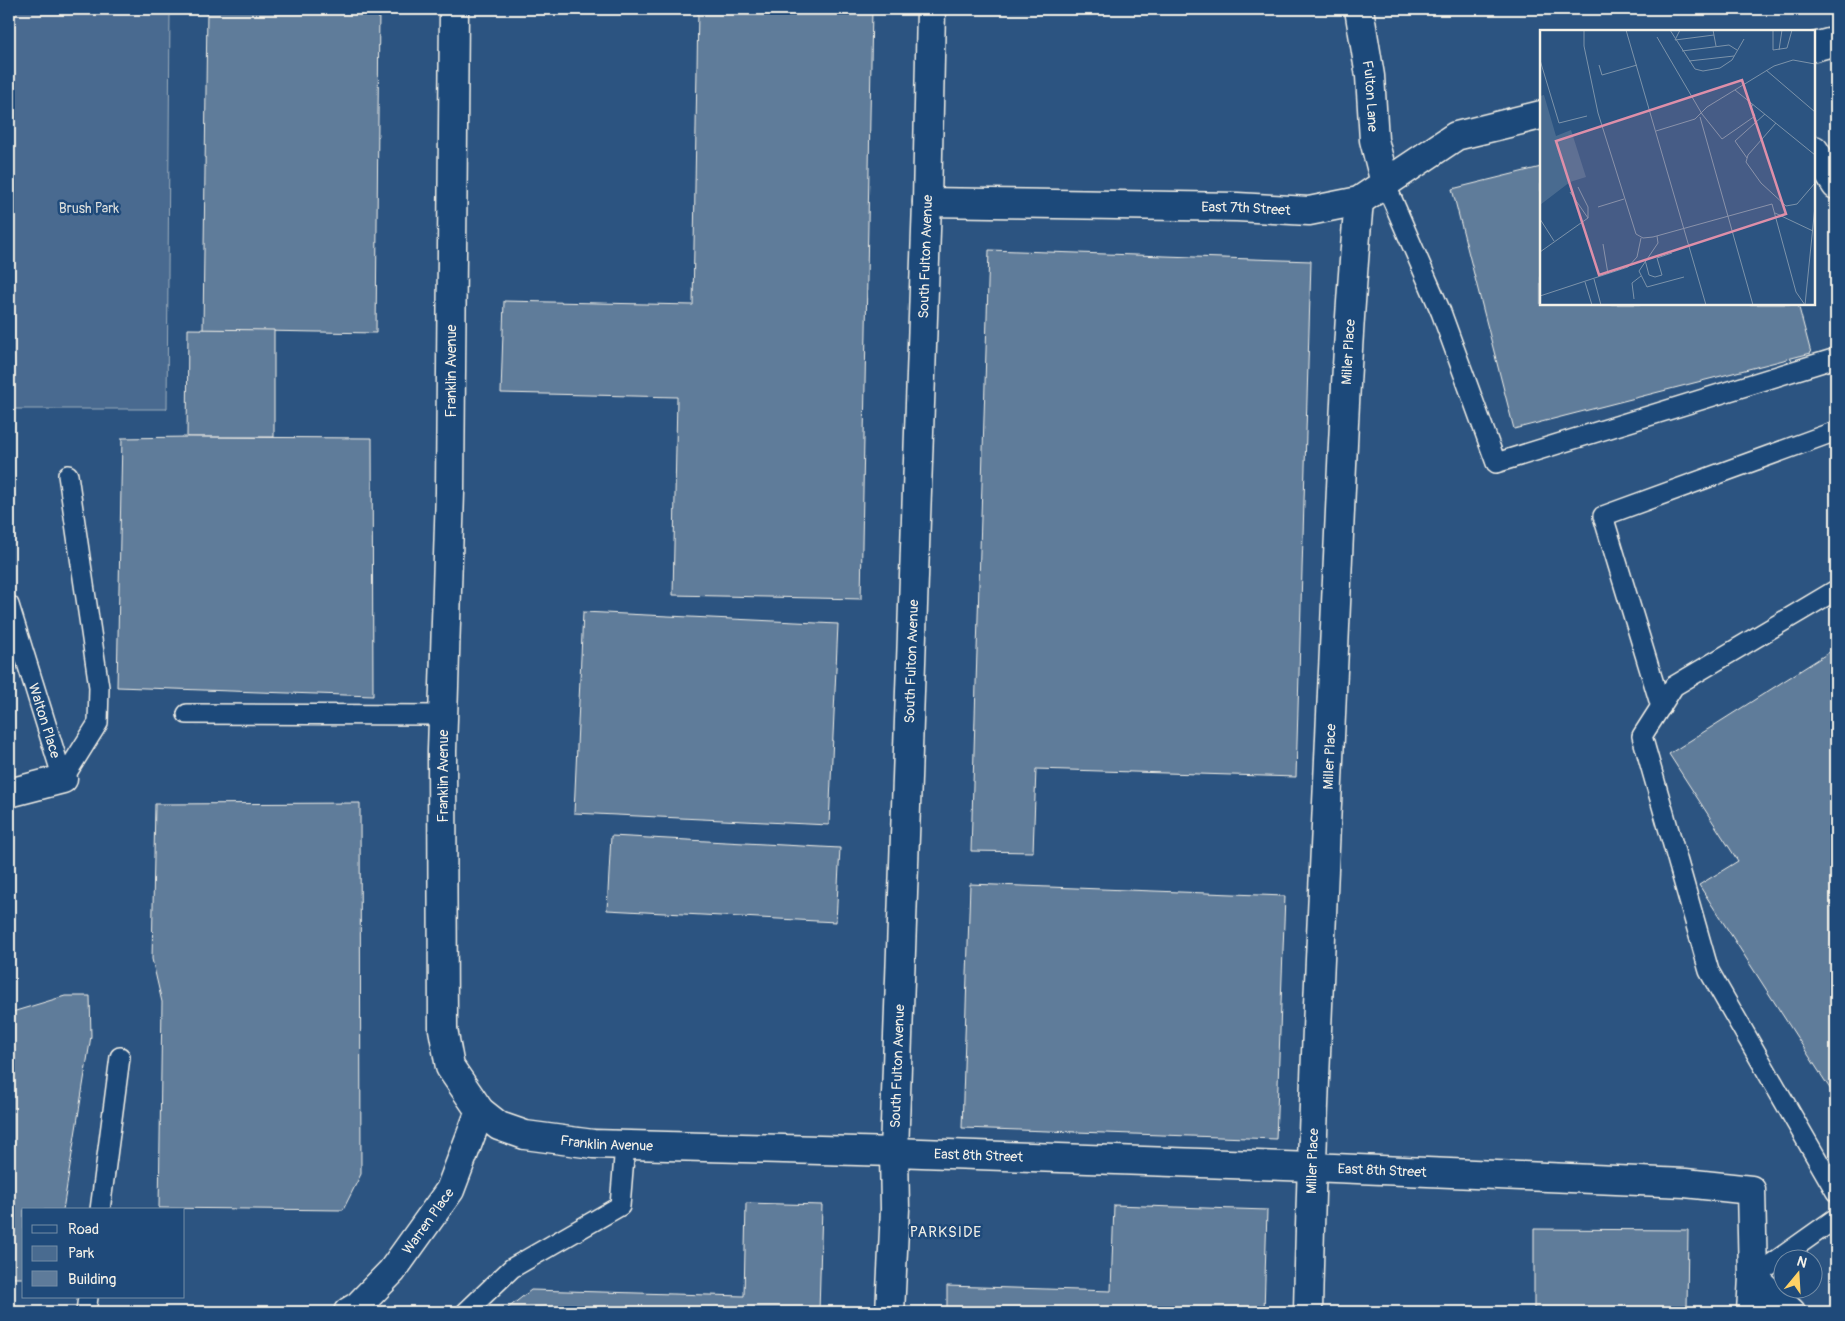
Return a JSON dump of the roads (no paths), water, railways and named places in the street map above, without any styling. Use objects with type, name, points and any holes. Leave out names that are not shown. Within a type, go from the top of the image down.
[{"type":"street","name":"Franklin Avenue","points":[[454,9],[450,492],[443,715],[442,1029],[450,1067],[480,1111],[500,1126],[525,1135],[593,1144],[894,1152]]},
{"type":"street","name":"South Fulton Avenue","points":[[890,1312],[895,1209],[894,1152],[927,202],[931,9]]},
{"type":"street","name":"Fulton Lane","points":[[1359,9],[1370,76],[1374,140],[1385,183]]},
{"type":"street","points":[[1815,47],[1836,41]]},
{"type":"street","name":"East 7th Street","points":[[927,202],[1227,207],[1310,211],[1359,201],[1456,136],[1540,115]]},
{"type":"street","points":[[1815,152],[1836,185]]},
{"type":"street","name":"Miller Place","points":[[1308,1312],[1311,1167],[1350,295],[1359,201]]},
{"type":"street","points":[[9,793],[63,779]]},
{"type":"street","name":"Warren Place","points":[[348,1312],[358,1306],[392,1272],[450,1190],[480,1111]]},
{"type":"street","name":"East 8th Street","points":[[894,1152],[1685,1183],[1751,1190],[1753,1278]]},
{"type":"street","points":[[1751,1312],[1753,1278]]},
{"type":"street","points":[[1753,1278],[1791,1312]]},
{"type":"lane","points":[[1385,183],[1441,312],[1496,463],[1836,358]]},
{"type":"lane","points":[[1661,707],[1603,516],[1836,431]]},
{"type":"lane","points":[[63,779],[98,723],[99,688],[68,475]]},
{"type":"lane","points":[[1836,590],[1674,686],[1642,736],[1710,971],[1836,1192]]},
{"type":"lane","name":"Walton Place","points":[[9,605],[63,779]]},
{"type":"lane","points":[[187,714],[443,715]]},
{"type":"lane","points":[[100,1208],[120,1057]]},
{"type":"lane","points":[[466,1312],[512,1268],[620,1206],[626,1145]]},
{"type":"lane","points":[[1753,1278],[1836,1218]]},
{"type":"lane","points":[[86,1312],[88,1298]]},
{"type":"district","name":"PARKSIDE","points":[[946,1232]]},
{"type":"park label","name":"Brush Park","points":[[89,208]]}]
